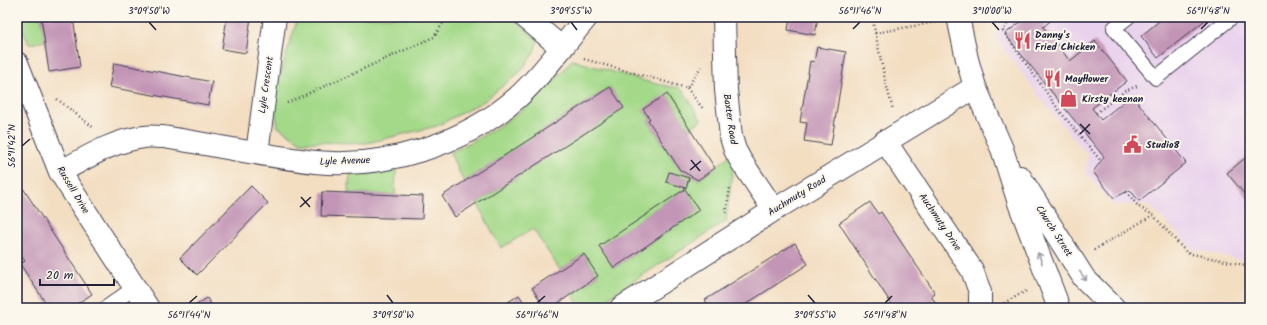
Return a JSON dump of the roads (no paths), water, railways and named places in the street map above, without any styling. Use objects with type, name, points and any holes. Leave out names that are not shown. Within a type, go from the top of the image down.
[{"type":"street","name":"Lyle Crescent","points":[[257,153],[275,17]]},
{"type":"street","points":[[524,17],[560,50]]},
{"type":"street","name":"Lyle Avenue","points":[[60,172],[93,154],[124,141],[144,136],[163,137],[316,162],[342,163],[399,156],[428,149],[457,137],[482,123],[517,98],[548,66],[587,17]]},
{"type":"street","name":"Baxter Road","points":[[724,17],[727,103],[731,137],[735,150],[741,161],[774,210]]},
{"type":"street","name":"Church Street","points":[[958,17],[975,88],[1002,149],[1019,203],[1058,308]]},
{"type":"street","name":"Russell Drive","points":[[17,63],[23,98],[60,172],[148,308]]},
{"type":"street","name":"Auchmuty Road","points":[[621,308],[885,141],[975,88]]},
{"type":"street","name":"Auchmuty Drive","points":[[885,141],[972,270],[980,292],[980,308]]},
{"type":"street","name":"Church Street","points":[[1002,149],[1084,278],[1114,308]]},
{"type":"lane","points":[[1128,17],[1114,28],[1156,78],[1232,17]]},
{"type":"lane","points":[[106,308],[134,288]]},
{"type":"place","name":"Danny's Fried Chicken","points":[[1022,41]]},
{"type":"place","name":"Mayflower","points":[[1052,79]]},
{"type":"place","name":"Kirsty keenan","points":[[1069,99]]},
{"type":"place","name":"Studio8","points":[[1133,145]]}]
